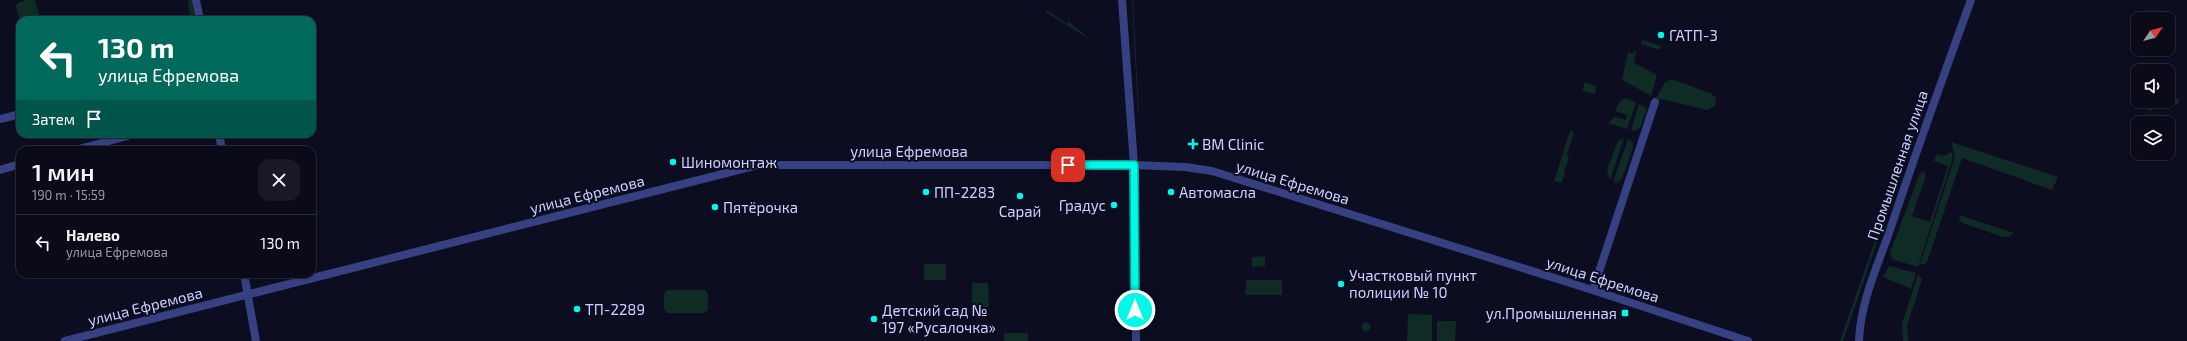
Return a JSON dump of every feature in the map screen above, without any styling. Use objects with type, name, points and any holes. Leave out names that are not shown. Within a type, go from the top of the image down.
[{"type":"street","points":[[196,0],[199,16]]},
{"type":"street","points":[[1122,0],[1134,165],[1136,341]]},
{"type":"street","name":"Промышленная улица","points":[[1859,341],[1861,320],[1876,270],[1971,0]]},
{"type":"street","points":[[1593,290],[1655,102]]},
{"type":"street","points":[[0,119],[16,115]]},
{"type":"street","points":[[90,146],[120,138]]},
{"type":"street","points":[[0,170],[16,165]]},
{"type":"street","name":"улица Ефремова","points":[[316,278],[758,165],[1178,166],[1212,171],[1593,290],[1748,341]]},
{"type":"street","points":[[245,278],[256,341]]},
{"type":"street","name":"улица Ефремова","points":[[66,341],[315,278]]},
{"type":"green space","points":[[27,0],[35,0],[40,16],[18,16],[16,6],[18,3]]},
{"type":"green space","points":[[188,0],[192,0],[194,16],[190,16]]},
{"type":"green space","points":[[1133,0],[1139,116],[1138,113]]},
{"type":"green space","points":[[1047,10],[1067,24],[1069,22],[1091,40],[1046,12]]},
{"type":"green space","points":[[1642,40],[1661,46],[1659,50],[1641,44]]},
{"type":"green space","points":[[1635,50],[1634,63],[1657,75],[1651,96],[1622,80],[1628,52],[1633,54]]},
{"type":"green space","points":[[1672,79],[1712,94],[1716,99],[1715,106],[1707,110],[1656,98],[1665,82]]},
{"type":"green space","points":[[1585,82],[1596,86],[1595,94],[1582,91]]},
{"type":"green space","points":[[1626,98],[1636,103],[1627,129],[1608,123],[1615,117],[1626,120],[1627,115],[1615,111],[1620,101]]},
{"type":"green space","points":[[2175,98],[2179,99],[2178,105],[2175,104]]},
{"type":"green space","points":[[1639,104],[1647,109],[1640,128],[1634,131],[1631,130]]},
{"type":"green space","points":[[2144,108],[2153,108],[2151,111]]},
{"type":"green space","points":[[1570,131],[1574,132],[1567,155],[1569,158],[1564,171],[1562,183],[1554,181]]},
{"type":"green space","points":[[1624,138],[1610,181],[1607,170],[1618,141]]},
{"type":"green space","points":[[1628,139],[1633,142],[1633,147],[1622,179],[1617,183],[1613,182]]},
{"type":"green space","points":[[1951,142],[2058,177],[2052,190],[1962,158],[1927,262],[1922,265],[1920,264],[1955,157]]},
{"type":"green space","points":[[1951,152],[1953,157],[1918,267],[1892,259],[1890,253],[1920,173],[1924,171],[1926,176],[1912,216],[1930,222],[1948,166],[1934,161],[1937,154],[1944,156]]},
{"type":"green space","points":[[1892,192],[1894,193],[1843,341],[1840,341]]},
{"type":"green space","points":[[1959,215],[2014,233],[2009,237],[2003,237],[1965,224],[1960,221]]},
{"type":"green space","points":[[1265,256],[1265,266],[1252,267],[1252,257]]},
{"type":"green space","points":[[924,264],[946,264],[946,280],[924,280]]},
{"type":"green space","points":[[1889,266],[1916,273],[1911,289],[1883,277]]},
{"type":"green space","points":[[1918,274],[1922,279],[1907,326],[1908,341],[1903,341],[1902,324]]},
{"type":"green space","points":[[1246,280],[1282,280],[1282,295],[1245,295]]},
{"type":"green space","points":[[972,283],[988,283],[989,307],[972,307]]},
{"type":"green space","points":[[667,290],[705,290],[708,294],[708,310],[703,313],[667,313],[664,309],[664,294]]},
{"type":"green space","points":[[1408,314],[1432,315],[1432,341],[1407,341]]},
{"type":"green space","points":[[1437,321],[1456,321],[1455,341],[1437,341]]},
{"type":"green space","points":[[1366,322],[1371,327],[1366,332],[1361,327]]},
{"type":"green space","points":[[1004,333],[1028,333],[1028,341],[1004,341]]},
{"type":"place","name":"ГАТП-3","points":[[1661,35]]},
{"type":"place","name":"BM Clinic","points":[[1193,144]]},
{"type":"place","name":"Шиномонтаж","points":[[673,162]]},
{"type":"place","name":"ПП-2283","points":[[926,192]]},
{"type":"place","name":"Автомасла","points":[[1171,192]]},
{"type":"place","name":"Сарай","points":[[1020,196]]},
{"type":"place","name":"Градус","points":[[1114,205]]},
{"type":"place","name":"Пятёрочка","points":[[715,207]]},
{"type":"place","name":"Участковый пункт полиции № 10","points":[[1341,284]]},
{"type":"place","name":"ТП-2289","points":[[577,309]]},
{"type":"place","name":"ул.Промышленная","points":[[1625,313]]},
{"type":"place","name":"Детский сад № 197 «Русалочка»","points":[[874,319]]},
{"type":"route","points":[[1068,165],[1134,165],[1135,310]]}]
